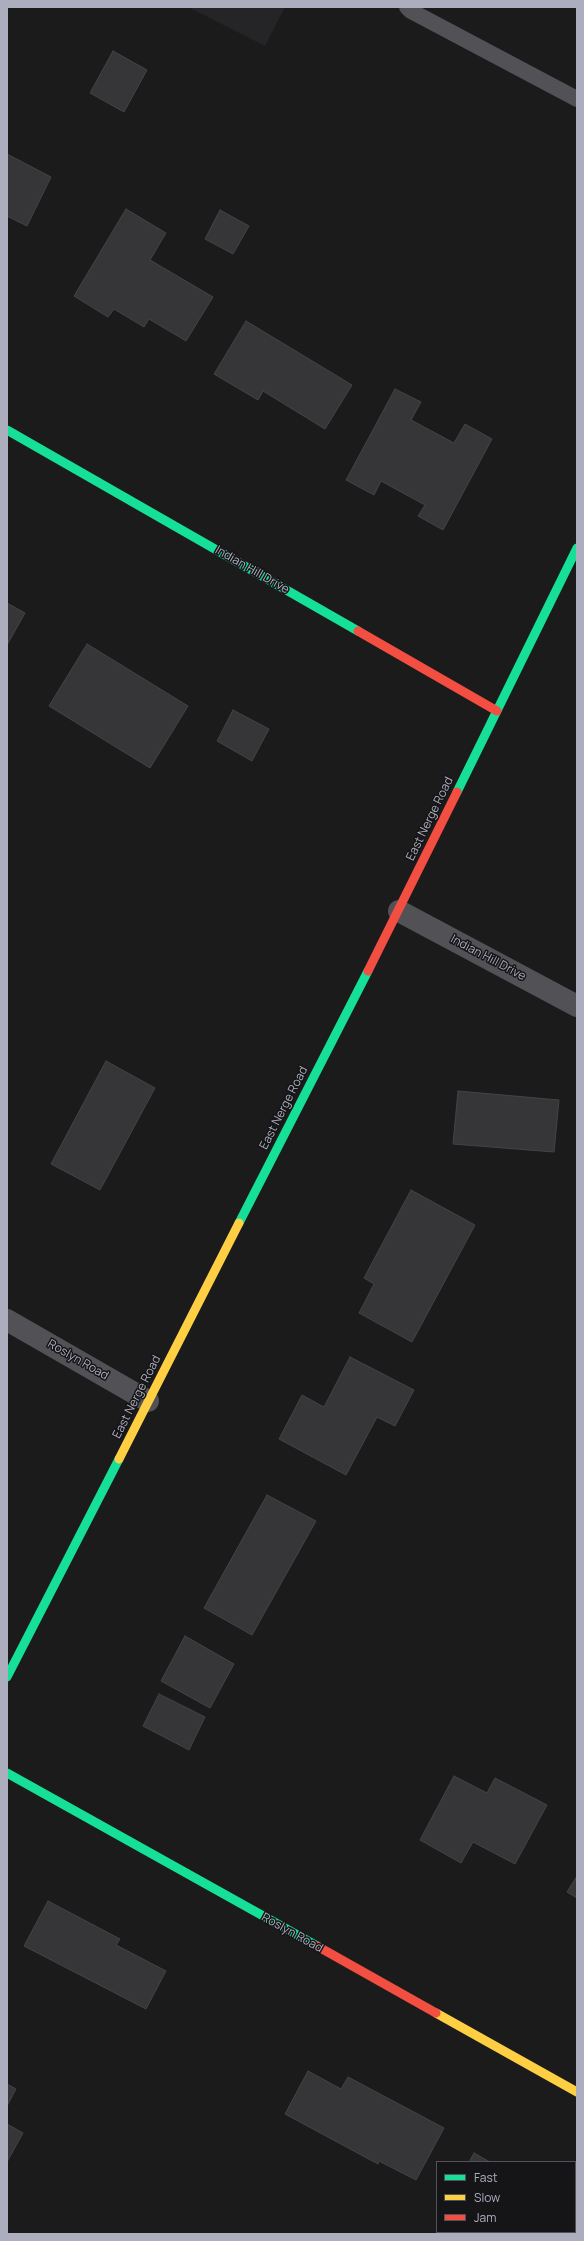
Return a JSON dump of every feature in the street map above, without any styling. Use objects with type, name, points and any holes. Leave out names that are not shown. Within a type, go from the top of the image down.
[{"type":"main road","name":"Indian Hill Drive","points":[[7,430],[497,710]]},
{"type":"main road","name":"East Nerge Road","points":[[7,1677],[399,911],[577,548]]},
{"type":"main road","name":"Roslyn Road","points":[[7,1773],[577,2092]]},
{"type":"street","name":"Indian Hill Drive","points":[[399,911],[577,1006]]},
{"type":"street","name":"Roslyn Road","points":[[7,1320],[148,1401]]},
{"type":"lane","points":[[407,7],[411,11],[577,99]]},
{"type":"shaded area","points":[[188,7],[285,7],[265,46]]},
{"type":"building","points":[[113,51],[147,70],[124,112],[90,93]]},
{"type":"building","points":[[7,154],[51,177],[27,226],[7,216]]},
{"type":"building","points":[[126,209],[166,233],[150,260],[213,297],[186,341],[149,319],[144,327],[114,309],[108,317],[74,296]]},
{"type":"building","points":[[220,210],[249,226],[233,254],[205,239]]},
{"type":"building","points":[[246,321],[352,385],[325,429],[263,391],[258,400],[214,374]]},
{"type":"building","points":[[395,389],[421,402],[411,420],[454,443],[465,424],[492,439],[443,530],[418,516],[425,505],[381,481],[374,495],[346,480]]},
{"type":"building","points":[[7,603],[25,613],[7,645]]},
{"type":"building","points":[[87,644],[188,706],[150,768],[49,706]]},
{"type":"building","points":[[233,710],[269,729],[252,761],[217,741]]},
{"type":"building","points":[[106,1061],[155,1088],[100,1190],[51,1164]]},
{"type":"building","points":[[458,1091],[559,1100],[554,1152],[453,1144]]},
{"type":"building","points":[[411,1190],[475,1225],[412,1342],[359,1313],[374,1284],[364,1278]]},
{"type":"building","points":[[350,1357],[414,1390],[395,1426],[377,1417],[346,1475],[279,1439],[302,1395],[324,1407]]},
{"type":"building","points":[[267,1495],[316,1521],[252,1635],[204,1608]]},
{"type":"building","points":[[185,1636],[234,1664],[210,1708],[161,1681]]},
{"type":"building","points":[[159,1694],[205,1717],[189,1750],[143,1726]]},
{"type":"building","points":[[454,1776],[487,1793],[495,1778],[547,1805],[515,1864],[473,1842],[461,1863],[420,1840]]},
{"type":"building","points":[[577,1876],[577,1898],[567,1892]]},
{"type":"building","points":[[48,1901],[120,1939],[116,1945],[166,1971],[146,2009],[24,1946]]},
{"type":"building","points":[[308,2071],[341,2089],[348,2077],[444,2128],[416,2180],[379,2161],[378,2164],[285,2114]]},
{"type":"building","points":[[7,2084],[16,2089],[7,2106]]},
{"type":"building","points":[[7,2124],[23,2133],[7,2162]]},
{"type":"building","points":[[474,2153],[488,2161],[470,2161]]},
{"type":"building","points":[[482,2233],[504,2233],[504,2234]]},
{"type":"building","points":[[520,2233],[548,2233],[547,2234]]},
{"type":"traffic: fast","points":[[7,430],[358,631]]},
{"type":"traffic: fast","points":[[457,792],[577,548]]},
{"type":"traffic: fast","points":[[239,1223],[368,971]]},
{"type":"traffic: fast","points":[[7,1677],[119,1459]]},
{"type":"traffic: fast","points":[[7,1773],[317,1946]]},
{"type":"traffic: slow","points":[[119,1459],[239,1223]]},
{"type":"traffic: slow","points":[[436,2013],[577,2092]]},
{"type":"traffic: jam","points":[[358,631],[497,711]]},
{"type":"traffic: jam","points":[[368,971],[457,792]]},
{"type":"traffic: jam","points":[[317,1946],[436,2013]]}]
